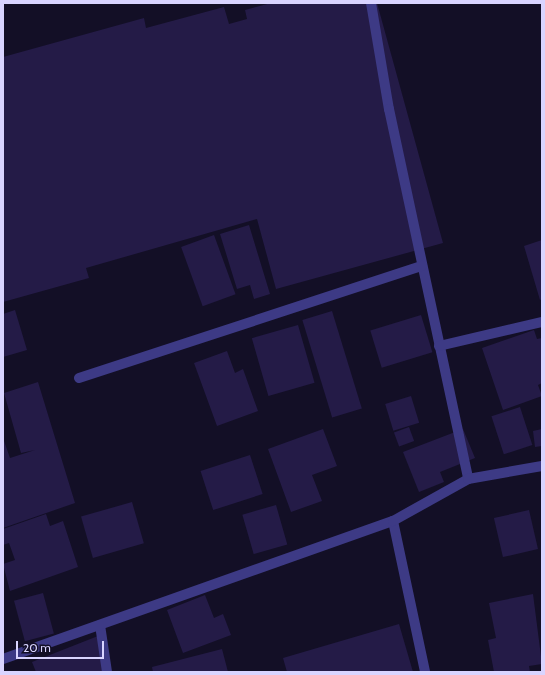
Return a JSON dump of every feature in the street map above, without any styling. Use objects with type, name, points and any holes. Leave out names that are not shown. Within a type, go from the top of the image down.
[{"type":"street","points":[[371,3],[422,266],[468,479]]},
{"type":"street","points":[[79,378],[422,266]]},
{"type":"street","points":[[439,346],[542,322]]},
{"type":"street","points":[[3,659],[393,521],[468,479],[542,466]]},
{"type":"street","points":[[393,521],[425,672]]},
{"type":"street","points":[[100,625],[107,672]]},
{"type":"building","points":[[271,3],[377,3],[443,243],[276,289],[257,219],[86,268],[89,278],[3,302],[3,57],[144,18],[146,28],[224,7],[229,24],[247,19],[245,10]]},
{"type":"building","points":[[249,225],[270,294],[254,299],[250,285],[237,289],[220,234]]},
{"type":"building","points":[[214,235],[236,294],[203,306],[181,247]]},
{"type":"building","points":[[542,240],[542,299],[540,300],[524,246]]},
{"type":"building","points":[[15,310],[27,350],[3,357],[3,314]]},
{"type":"building","points":[[332,311],[362,409],[332,418],[302,320]]},
{"type":"building","points":[[421,315],[432,352],[382,368],[370,330]]},
{"type":"building","points":[[298,325],[315,383],[268,396],[252,338]]},
{"type":"building","points":[[534,330],[537,339],[542,338],[542,383],[538,385],[542,396],[503,410],[482,348]]},
{"type":"building","points":[[227,351],[235,373],[243,369],[258,411],[217,426],[194,363]]},
{"type":"building","points":[[38,382],[75,503],[3,528],[3,438],[10,458],[35,450],[21,453],[4,393]]},
{"type":"building","points":[[411,396],[419,423],[393,431],[385,404]]},
{"type":"building","points":[[520,407],[532,445],[504,454],[491,416]]},
{"type":"building","points":[[409,427],[414,441],[399,447],[394,432]]},
{"type":"building","points":[[323,429],[337,466],[312,475],[322,501],[291,512],[268,449]]},
{"type":"building","points":[[463,429],[475,458],[440,472],[444,482],[419,492],[403,452]]},
{"type":"building","points":[[542,429],[542,446],[535,447],[533,431]]},
{"type":"building","points":[[250,455],[263,494],[213,510],[201,471]]},
{"type":"building","points":[[132,502],[144,543],[93,558],[81,517]]},
{"type":"building","points":[[276,505],[287,544],[254,554],[242,515]]},
{"type":"building","points":[[529,510],[538,549],[503,557],[494,518]]},
{"type":"building","points":[[46,514],[50,526],[63,521],[78,567],[10,591],[3,564],[15,560],[9,543],[3,545],[3,529]]},
{"type":"building","points":[[43,593],[54,634],[25,641],[14,601]]},
{"type":"building","points":[[533,594],[542,664],[529,666],[530,672],[494,672],[488,640],[496,638],[489,603]]},
{"type":"building","points":[[205,595],[214,618],[223,614],[231,635],[183,653],[167,610]]},
{"type":"building","points":[[399,624],[413,672],[287,672],[283,658]]},
{"type":"building","points":[[98,636],[112,672],[36,672],[32,662]]},
{"type":"building","points":[[222,649],[228,672],[153,672],[152,667]]}]
